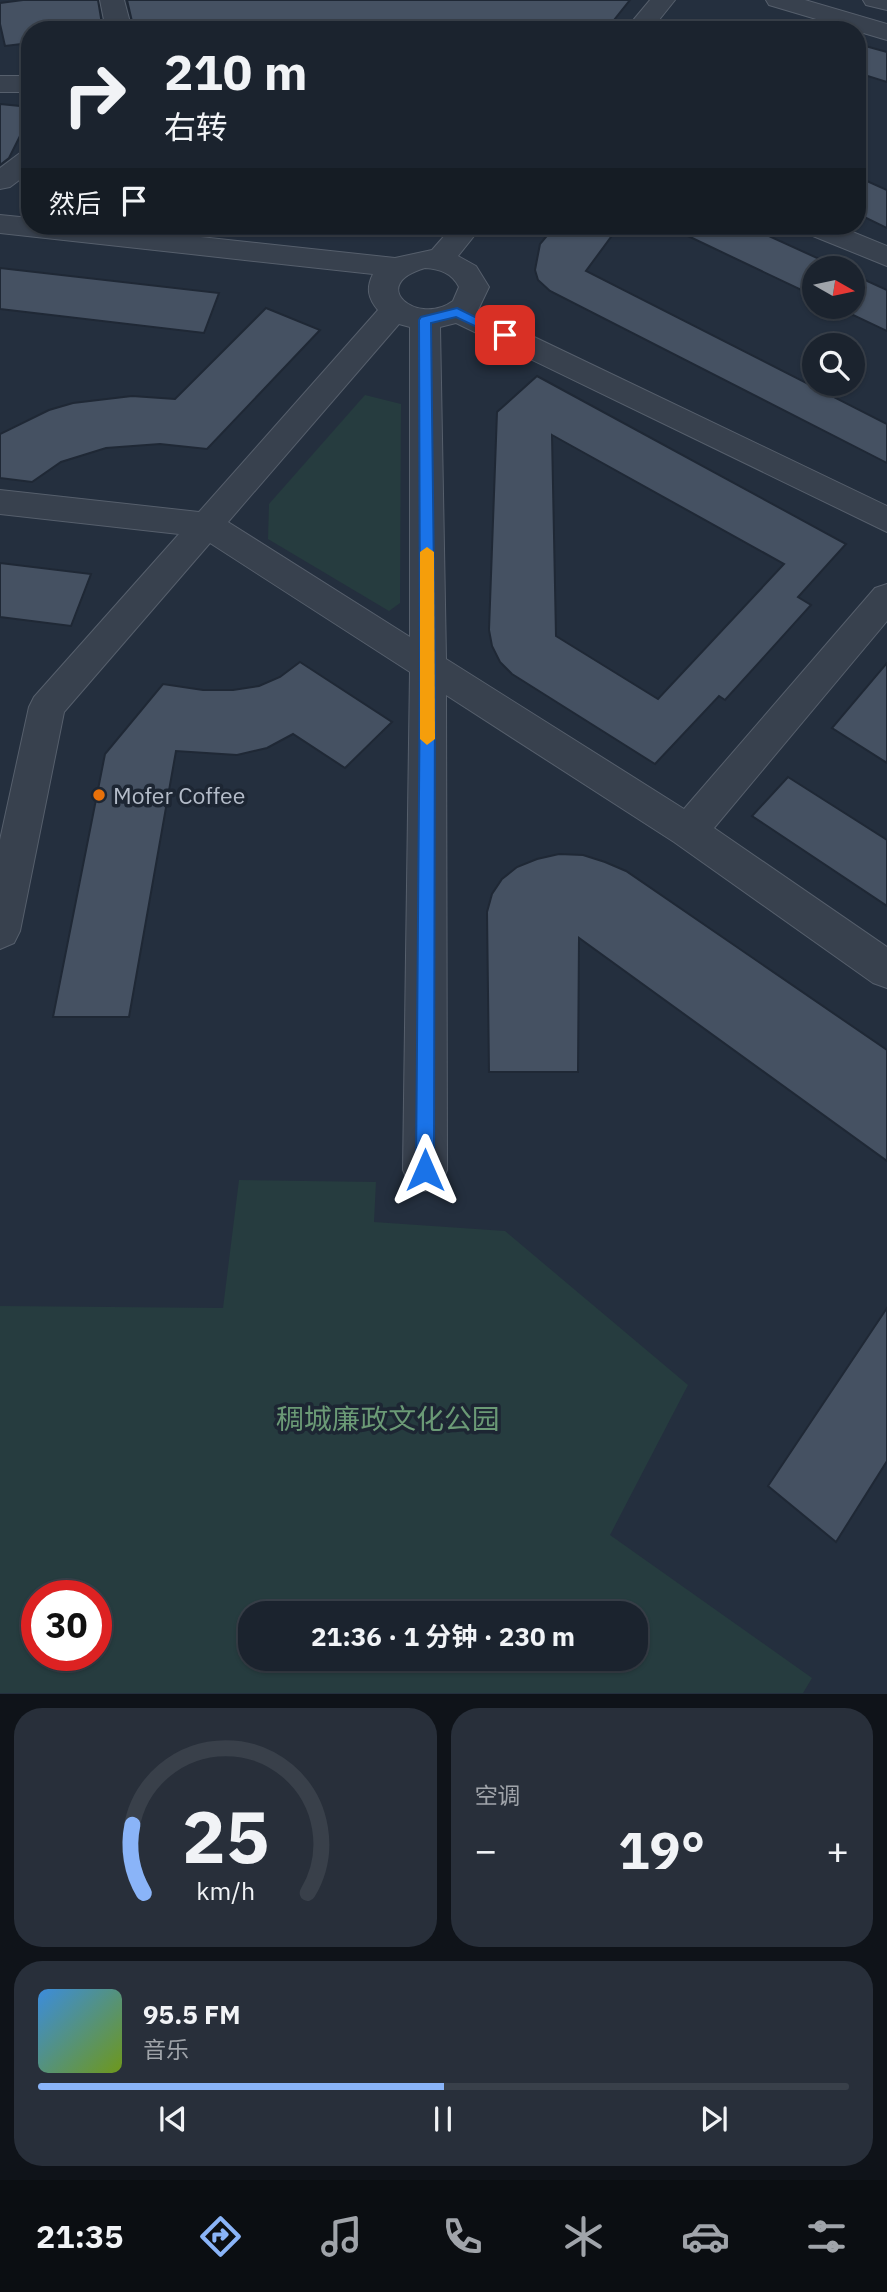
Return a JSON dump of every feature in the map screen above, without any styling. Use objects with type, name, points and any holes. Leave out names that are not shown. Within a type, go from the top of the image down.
[{"type":"street","points":[[112,0],[117,21]]},
{"type":"street","points":[[645,21],[663,0]]},
{"type":"street","points":[[778,0],[850,21]]},
{"type":"street","points":[[875,0],[887,3]]},
{"type":"street","points":[[866,26],[887,32]]},
{"type":"street","points":[[0,84],[21,84]]},
{"type":"street","points":[[0,181],[21,166]]},
{"type":"street","points":[[0,224],[21,226]]},
{"type":"street","points":[[98,235],[396,267]]},
{"type":"street","points":[[439,260],[460,235]]},
{"type":"street","points":[[834,235],[887,257]]},
{"type":"street","points":[[302,258],[887,520]]},
{"type":"street","points":[[416,260],[439,260],[463,270],[474,287],[467,305],[414,309],[381,284],[386,274],[396,267],[416,260]]},
{"type":"street","points":[[0,931],[47,707],[207,525],[414,309]]},
{"type":"street","points":[[414,309],[428,665],[425,1170]]},
{"type":"street","points":[[0,502],[207,525],[688,831],[887,970]]},
{"type":"street","points":[[688,831],[887,597]]},
{"type":"green space","points":[[365,395],[401,404],[400,603],[389,611],[268,539],[269,504]]},
{"type":"green space","name":"稠城廉政文化公园","points":[[239,1180],[376,1182],[374,1222],[505,1231],[688,1385],[610,1535],[812,1678],[803,1693],[0,1693],[0,1306],[223,1308]]},
{"type":"building","points":[[23,0],[98,0],[102,21],[21,21],[21,44],[5,46],[0,24],[0,3]]},
{"type":"building","points":[[127,0],[630,0],[613,21],[132,21]]},
{"type":"building","points":[[866,46],[887,52],[887,82],[866,75]]},
{"type":"building","points":[[0,104],[21,106],[21,134],[9,158],[0,165]]},
{"type":"building","points":[[866,181],[887,190],[887,228],[866,218]]},
{"type":"building","points":[[548,235],[612,235],[586,271],[802,381],[802,396],[832,396],[887,424],[887,463],[550,291],[538,280],[535,270],[540,244]]},
{"type":"building","points":[[686,235],[767,235],[813,256],[802,256],[802,290]]},
{"type":"building","points":[[0,268],[219,293],[204,333],[0,309]]},
{"type":"building","points":[[865,280],[887,290],[887,331],[862,319],[865,319]]},
{"type":"building","points":[[266,308],[320,330],[207,449],[160,444],[106,448],[61,462],[32,482],[0,478],[0,434],[49,410],[73,403],[132,396],[175,399]]},
{"type":"building","points":[[537,376],[846,544],[798,597],[811,605],[725,700],[719,696],[655,764],[512,674],[500,662],[492,646],[489,630],[497,412]],"holes":[[[552,435],[784,564],[658,699],[556,636]]]},
{"type":"building","points":[[0,563],[91,574],[71,626],[0,617]]},
{"type":"building","points":[[300,662],[392,722],[345,768],[293,734],[267,748],[237,755],[176,751],[129,1017],[53,1017],[105,754],[163,684],[203,690],[233,690],[259,686],[280,677]]},
{"type":"building","points":[[887,663],[887,763],[832,728]]},
{"type":"building","points":[[788,777],[887,840],[887,906],[752,816]]},
{"type":"building","points":[[559,854],[583,855],[626,871],[887,1050],[887,1161],[579,938],[578,1072],[489,1072],[487,912],[492,894],[502,879],[517,867]]},
{"type":"building","points":[[887,1308],[887,1461],[836,1542],[768,1486]]},
{"type":"slow traffic","points":[[427,552],[427,739]]},
{"type":"place","name":"Mofer Coffee","points":[[99,795]]},
{"type":"route","points":[[425,1170],[428,665],[425,320],[457,312],[505,335]]}]
